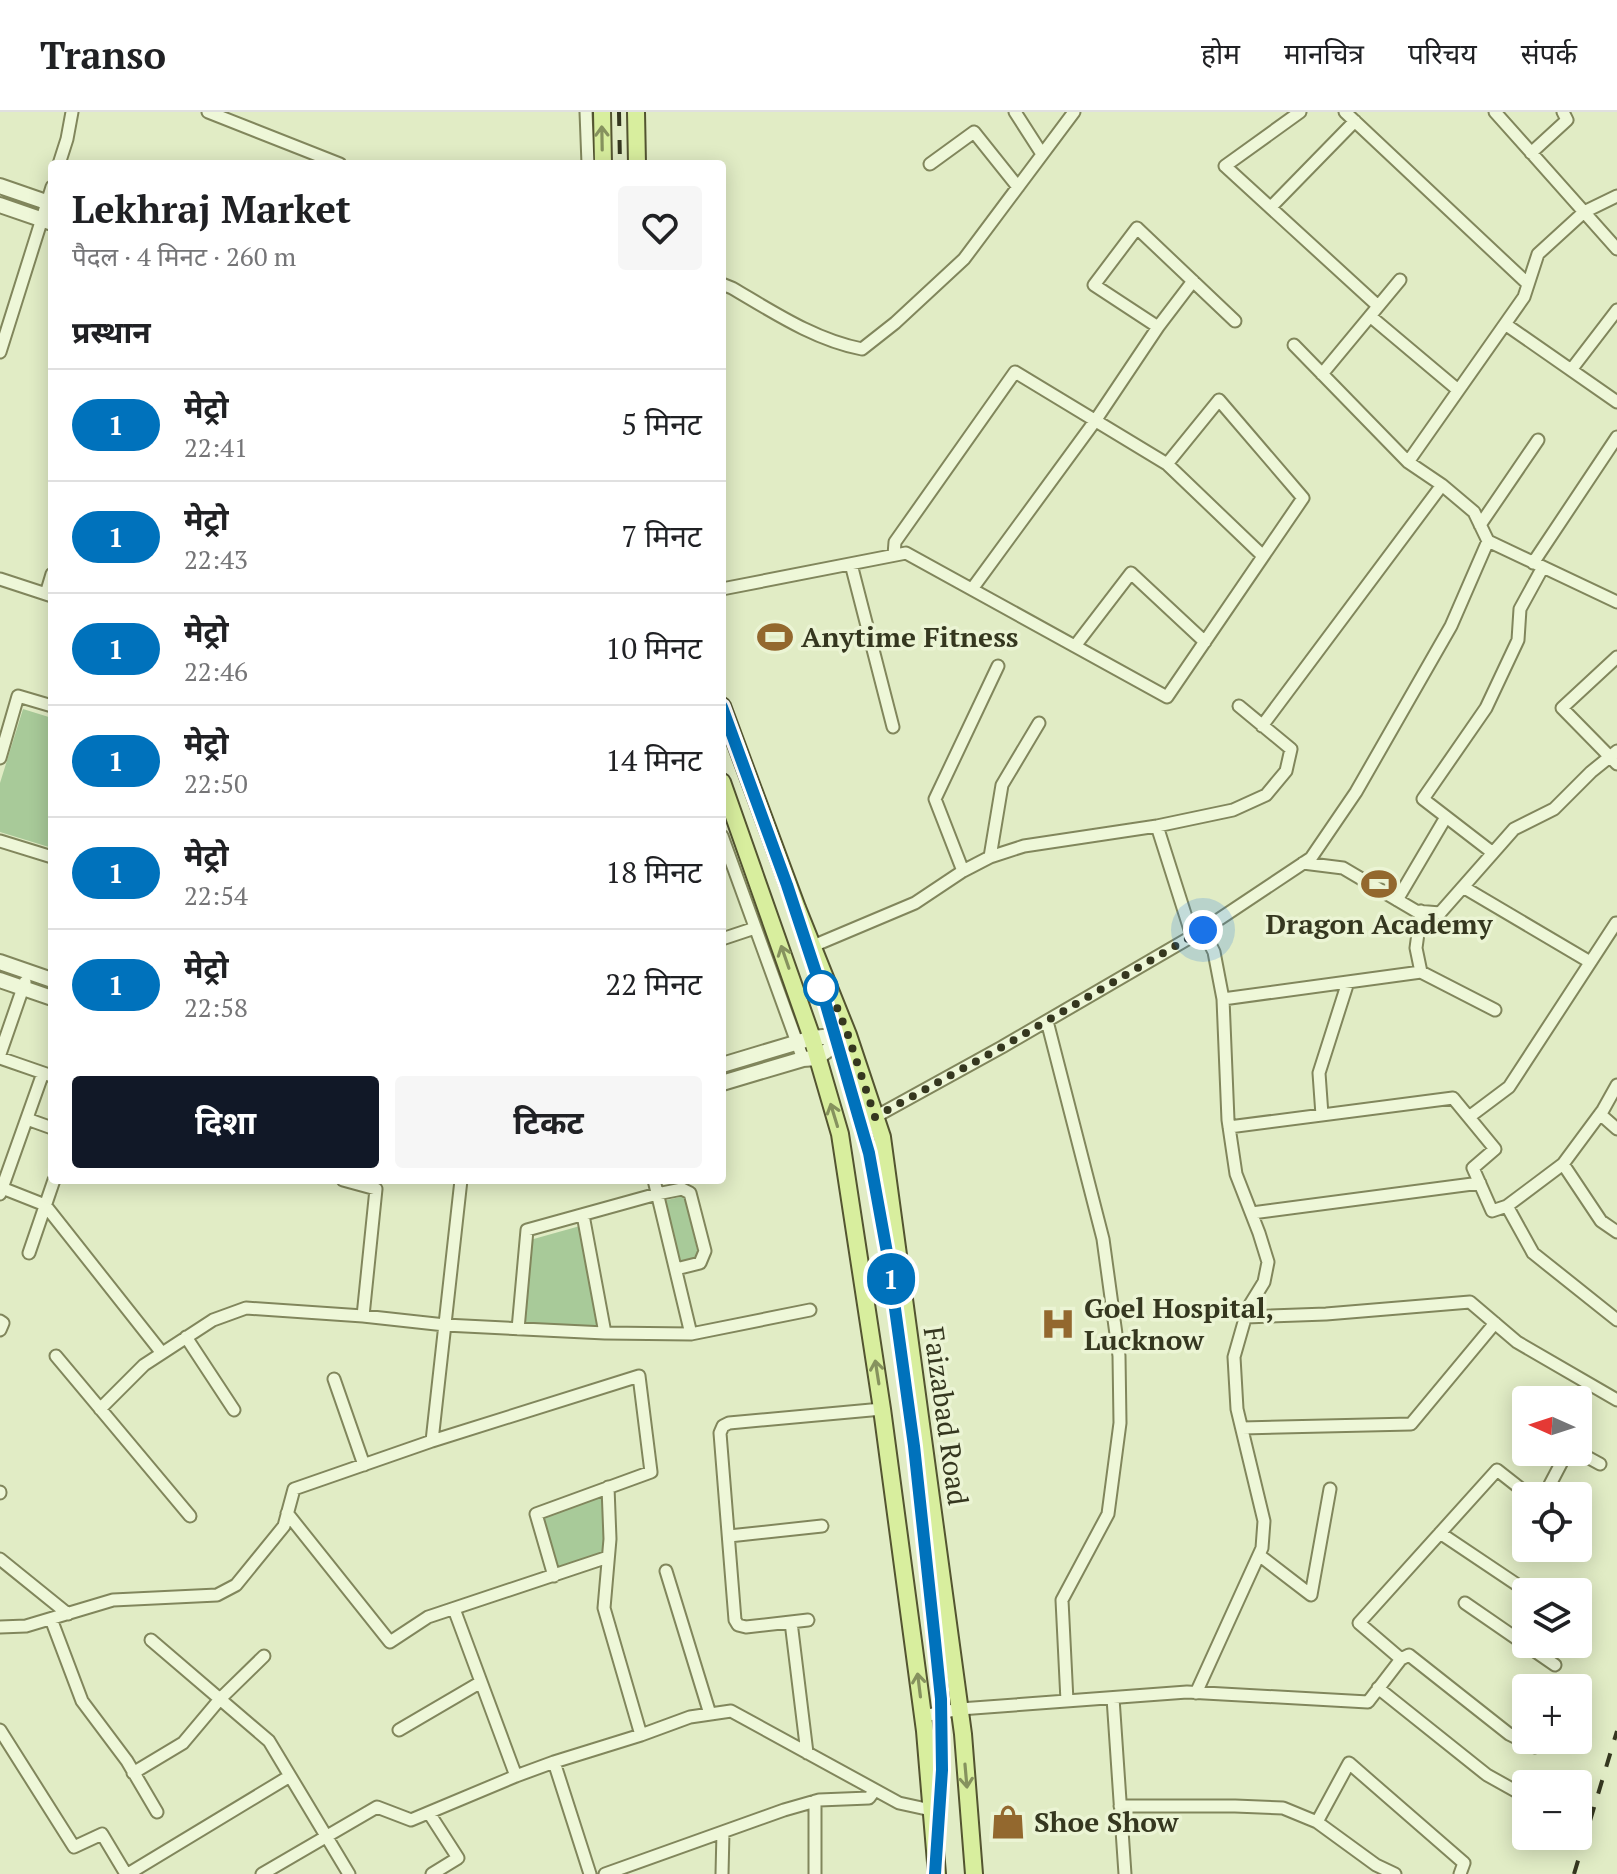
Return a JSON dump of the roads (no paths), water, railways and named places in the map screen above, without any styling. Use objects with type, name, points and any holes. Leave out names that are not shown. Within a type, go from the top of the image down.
[{"type":"main road","points":[[602,112],[603,160]]},
{"type":"main road","points":[[636,112],[637,160]]},
{"type":"main road","name":"Faizabad Road","points":[[726,717],[848,1035],[882,1137],[960,1709],[974,1874]]},
{"type":"main road","points":[[726,794],[810,1059],[840,1134],[882,1409],[923,1716],[937,1874]]},
{"type":"street","points":[[60,160],[72,112]]},
{"type":"street","points":[[208,112],[330,160]]},
{"type":"street","points":[[586,112],[588,160]]},
{"type":"street","points":[[1015,112],[1042,154]]},
{"type":"street","points":[[726,286],[791,323],[843,345],[862,349],[964,259],[1074,112]]},
{"type":"street","points":[[1300,112],[1225,166],[1458,390]]},
{"type":"street","points":[[1345,112],[1528,284]]},
{"type":"street","points":[[1495,112],[1617,249]]},
{"type":"street","points":[[1531,153],[1567,120],[1563,112]]},
{"type":"street","points":[[1271,207],[1355,121]]},
{"type":"street","points":[[930,164],[974,132],[1018,187]]},
{"type":"street","points":[[0,186],[48,202]]},
{"type":"street","points":[[1408,462],[1524,297],[1538,254],[1584,212],[1617,196]]},
{"type":"street","points":[[0,205],[46,221],[1,346]]},
{"type":"street","points":[[1158,327],[1094,285],[1137,228],[1235,321]]},
{"type":"street","points":[[1322,374],[1400,280]]},
{"type":"street","points":[[972,589],[1193,281]]},
{"type":"street","points":[[1571,370],[1617,310]]},
{"type":"street","points":[[1505,324],[1617,402]]},
{"type":"street","points":[[1294,345],[1408,462],[1474,512],[1488,541],[1617,602]]},
{"type":"street","points":[[894,555],[895,542],[1015,372],[1167,464],[1263,556]]},
{"type":"street","points":[[726,588],[906,553],[1167,697],[1303,498],[1219,400],[1167,464]]},
{"type":"street","points":[[1493,853],[1423,799],[1486,708],[1518,640],[1520,609],[1538,565],[1617,437]]},
{"type":"street","points":[[1480,525],[1538,440]]},
{"type":"street","points":[[1262,726],[1442,485]]},
{"type":"street","points":[[875,1117],[1203,930],[1311,858],[1356,792],[1451,626],[1488,541]]},
{"type":"street","points":[[851,564],[893,727]]},
{"type":"street","points":[[1075,646],[1131,573],[1205,642]]},
{"type":"street","points":[[0,579],[48,595]]},
{"type":"street","points":[[1303,863],[1343,868],[1416,911],[1440,913],[1514,829],[1554,809],[1591,772],[1615,757],[1562,708],[1617,657]]},
{"type":"street","points":[[963,871],[935,799],[998,666]]},
{"type":"street","points":[[0,758],[18,696],[48,705]]},
{"type":"street","points":[[813,946],[915,903],[990,857],[1024,846],[1157,826],[1233,810],[1266,795],[1286,771],[1291,749],[1239,706]]},
{"type":"street","points":[[990,857],[1002,785],[1039,723]]},
{"type":"street","points":[[1397,900],[1446,817]]},
{"type":"street","points":[[1157,826],[1192,936]]},
{"type":"street","points":[[0,841],[48,856]]},
{"type":"street","points":[[726,847],[755,928],[805,1040]]},
{"type":"street","points":[[1463,887],[1590,962]]},
{"type":"street","points":[[1421,911],[1416,948],[1421,972]]},
{"type":"street","points":[[1469,1117],[1509,1087],[1617,923]]},
{"type":"street","points":[[726,938],[755,928]]},
{"type":"street","points":[[1196,1693],[1262,1548],[1264,1521],[1237,1409],[1234,1357],[1248,1308],[1264,1282],[1268,1262],[1236,1174],[1229,1127],[1223,999],[1214,952],[1203,930]]},
{"type":"street","points":[[0,962],[48,979]]},
{"type":"street","points":[[29,972],[0,1056],[48,1075],[3,1174],[1,1191],[45,1205],[162,1353]]},
{"type":"street","points":[[1223,999],[1421,972],[1495,1010]]},
{"type":"street","points":[[0,980],[48,997]]},
{"type":"street","points":[[1322,1115],[1319,1073],[1348,982]]},
{"type":"street","points":[[1047,1021],[1103,1239],[1119,1356],[1120,1423],[1108,1514],[1062,1600],[1067,1701]]},
{"type":"street","points":[[726,1064],[805,1040],[848,1035]]},
{"type":"street","points":[[726,1082],[810,1059],[848,1035]]},
{"type":"street","points":[[1229,1127],[1453,1098],[1495,1149],[1473,1168],[1492,1211],[1507,1206],[1563,1164],[1617,1085]]},
{"type":"street","points":[[1600,1114],[1617,1129]]},
{"type":"street","points":[[27,1119],[48,1127]]},
{"type":"street","points":[[1563,1164],[1601,1221],[1617,1232]]},
{"type":"street","points":[[1252,1213],[1480,1183]]},
{"type":"street","points":[[29,1253],[53,1184]]},
{"type":"street","points":[[358,1184],[376,1189],[363,1316]]},
{"type":"street","points":[[432,1441],[461,1184]]},
{"type":"street","points":[[655,1184],[691,1334]]},
{"type":"street","points":[[518,1329],[527,1230],[682,1189],[690,1193],[705,1251],[700,1263],[676,1269]]},
{"type":"street","points":[[1507,1206],[1533,1253],[1617,1320]]},
{"type":"street","points":[[583,1215],[605,1333]]},
{"type":"street","points":[[1246,1317],[1470,1302],[1517,1342],[1617,1400]]},
{"type":"street","points":[[100,1409],[144,1365],[213,1320],[246,1308],[445,1325],[691,1334],[810,1310]]},
{"type":"street","points":[[0,1321],[3,1323],[0,1330]]},
{"type":"street","points":[[1242,1428],[1411,1424],[1495,1323]]},
{"type":"street","points":[[186,1337],[234,1410]]},
{"type":"street","points":[[56,1356],[190,1516]]},
{"type":"street","points":[[0,1627],[26,1626],[113,1600],[217,1595],[236,1585],[284,1526],[294,1489],[432,1441],[639,1376],[651,1472],[536,1514],[554,1576]]},
{"type":"street","points":[[334,1379],[364,1465]]},
{"type":"street","points":[[808,1620],[746,1627],[738,1625],[735,1620],[720,1433],[723,1426],[729,1423],[882,1409]]},
{"type":"street","points":[[1592,1460],[1600,1464]]},
{"type":"street","points":[[1401,1659],[1359,1623],[1497,1470],[1512,1482]]},
{"type":"street","points":[[608,1487],[610,1539],[604,1608],[641,1735]]},
{"type":"street","points":[[1259,1555],[1311,1595],[1330,1489]]},
{"type":"street","points":[[287,1513],[390,1642],[428,1617],[608,1557]]},
{"type":"street","points":[[729,1536],[822,1526]]},
{"type":"street","points":[[1440,1533],[1512,1581]]},
{"type":"street","points":[[0,1559],[68,1614]]},
{"type":"street","points":[[666,1571],[710,1714]]},
{"type":"street","points":[[1465,1603],[1512,1634]]},
{"type":"street","points":[[454,1609],[516,1776]]},
{"type":"street","points":[[51,1619],[82,1701],[157,1812]]},
{"type":"street","points":[[791,1622],[807,1753]]},
{"type":"street","points":[[151,1640],[269,1741],[349,1874]]},
{"type":"street","points":[[923,1716],[960,1709],[1196,1693],[1368,1702],[1401,1659],[1409,1655],[1512,1736]]},
{"type":"street","points":[[133,1773],[183,1743],[220,1699],[264,1656]]},
{"type":"street","points":[[1546,1658],[1555,1665]]},
{"type":"street","points":[[399,1730],[481,1682]]},
{"type":"street","points":[[1378,1688],[1487,1775],[1512,1789]]},
{"type":"street","points":[[1113,1698],[1125,1874]]},
{"type":"street","points":[[262,1874],[377,1807],[411,1820],[554,1762],[690,1717],[731,1711],[899,1803],[931,1810]]},
{"type":"street","points":[[0,1730],[74,1847],[102,1834],[127,1874],[290,1776]]},
{"type":"street","points":[[554,1762],[590,1874]]},
{"type":"street","points":[[1317,1822],[1349,1763],[1464,1863],[1460,1874]]},
{"type":"street","points":[[605,1874],[815,1801],[869,1798],[875,1790]]},
{"type":"street","points":[[815,1801],[815,1874]]},
{"type":"street","points":[[1120,1806],[1283,1808],[1317,1822],[1374,1870],[1395,1874]]},
{"type":"street","points":[[429,1813],[458,1858],[432,1874]]},
{"type":"street","points":[[722,1874],[723,1832]]},
{"type":"railway","points":[[619,112],[620,160]]},
{"type":"railway","points":[[726,718],[822,991],[869,1153],[888,1258],[914,1446],[941,1699],[942,1770],[935,1874]]},
{"type":"railway","points":[[1574,1874],[1617,1731]]},
{"type":"metro line","name":"1","points":[[726,718],[822,991],[869,1153],[888,1258],[914,1446],[941,1699],[942,1770],[935,1874]]},
{"type":"place","name":"Anytime Fitness","points":[[775,637]]},
{"type":"place","name":"Dragon Academy","points":[[1379,884]]},
{"type":"place","name":"Goel Hospital, Lucknow","points":[[1058,1324]]},
{"type":"place","name":"Shoe Show","points":[[1008,1822]]}]
